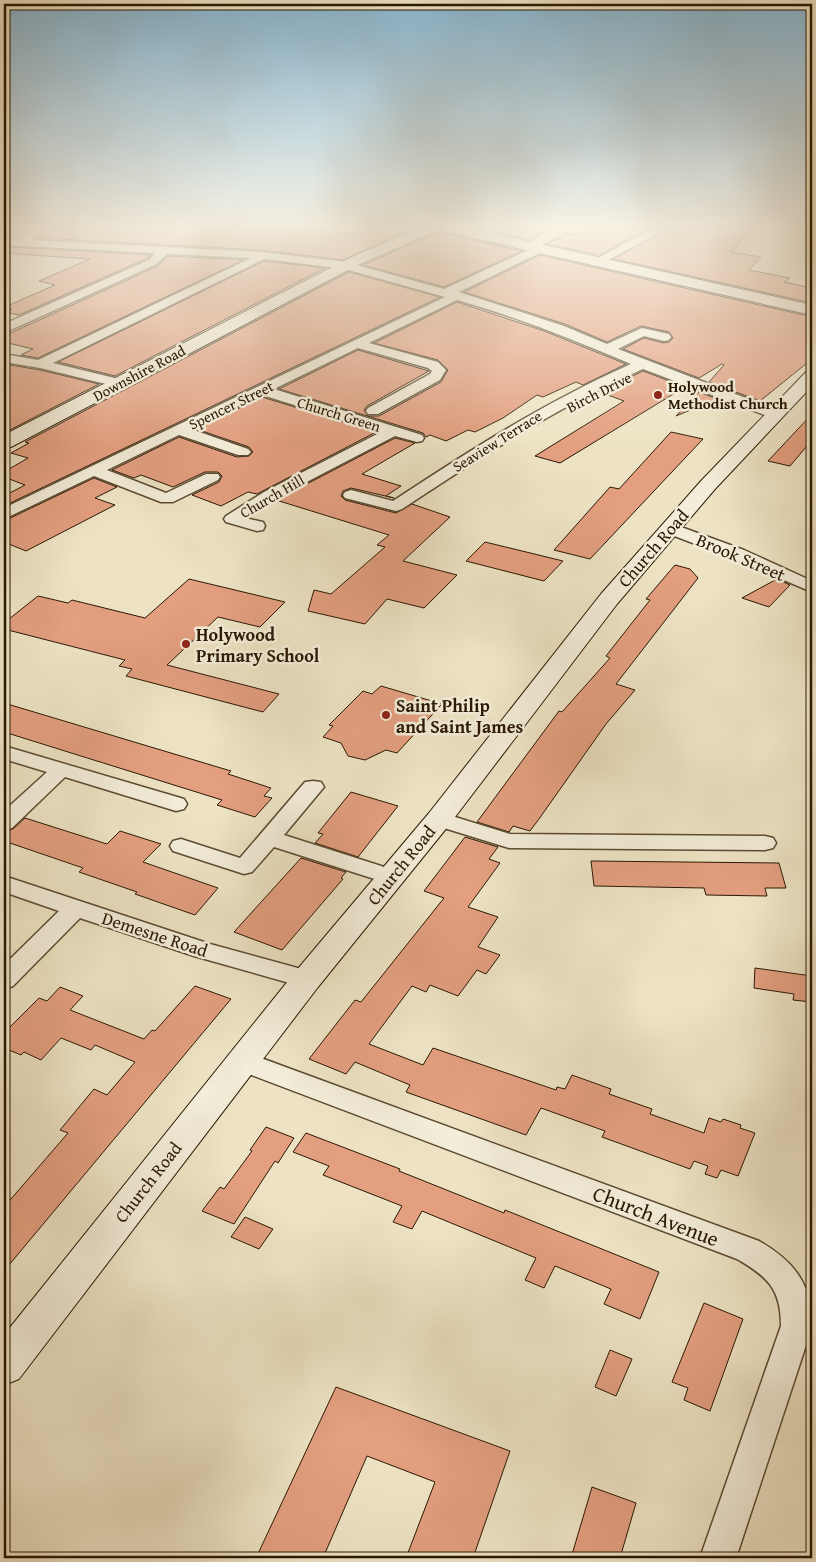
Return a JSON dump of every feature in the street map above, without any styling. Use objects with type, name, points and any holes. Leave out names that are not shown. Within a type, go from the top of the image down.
[{"type":"street","points":[[4,329],[71,299]]},
{"type":"street","points":[[40,364],[175,299]]},
{"type":"street","name":"Downshire Road","points":[[4,443],[282,299]]},
{"type":"street","name":"Spencer Street","points":[[4,514],[357,344],[444,299]]},
{"type":"street","points":[[468,299],[548,325],[775,414]]},
{"type":"street","points":[[762,299],[812,310]]},
{"type":"street","points":[[608,349],[642,332],[664,337]]},
{"type":"street","name":"Church Green","points":[[357,344],[433,366],[439,370],[435,377],[373,411]]},
{"type":"street","points":[[4,358],[40,364],[118,384]]},
{"type":"street","name":"Seaview Terrace","points":[[351,495],[396,506],[475,454],[558,404],[605,379],[647,365]]},
{"type":"street","name":"Birch Drive","points":[[423,500],[534,427],[647,365]]},
{"type":"street","name":"Church Road","points":[[4,1366],[307,979],[439,819],[557,664],[670,528],[812,376]]},
{"type":"street","name":"Church Green","points":[[261,390],[418,438]]},
{"type":"street","points":[[178,430],[243,452]]},
{"type":"street","name":"Church Hill","points":[[257,526],[232,519],[270,495],[393,431]]},
{"type":"street","points":[[336,461],[356,468]]},
{"type":"street","points":[[94,470],[166,499],[212,476]]},
{"type":"street","name":"Brook Street","points":[[670,528],[738,554],[812,588]]},
{"type":"street","points":[[4,752],[176,804]]},
{"type":"street","points":[[4,823],[62,770]]},
{"type":"street","points":[[181,846],[244,867],[313,787]]},
{"type":"street","points":[[439,819],[509,842],[765,843]]},
{"type":"street","points":[[269,838],[392,877]]},
{"type":"street","name":"Demesne Road","points":[[4,884],[203,950],[307,979]]},
{"type":"street","points":[[4,980],[75,909]]},
{"type":"street","name":"Church Avenue","points":[[242,1061],[748,1250],[775,1267],[786,1279],[794,1294],[798,1310],[797,1326],[718,1558]]},
{"type":"building","points":[[23,299],[55,299],[19,315],[5,312],[12,309],[5,307]]},
{"type":"building","points":[[86,299],[162,299],[38,358],[21,355],[33,349],[4,342],[4,336]]},
{"type":"building","points":[[187,299],[265,299],[115,376],[58,362]]},
{"type":"building","points":[[298,299],[436,299],[4,506],[4,496],[25,485],[4,477],[4,472],[28,458],[11,453],[29,443],[25,442]]},
{"type":"building","points":[[486,299],[733,299],[812,317],[812,359],[760,401],[709,382],[724,365],[722,364],[699,378],[623,349],[644,338],[664,343],[669,342],[673,338],[669,332],[641,326],[607,342],[565,324]]},
{"type":"building","points":[[794,299],[812,299],[812,303]]},
{"type":"building","points":[[457,302],[544,331],[626,364],[583,385],[576,382],[543,397],[537,395],[503,418],[475,432],[468,430],[446,441],[430,435],[426,437],[423,433],[279,389],[358,350],[429,371],[367,406],[364,410],[368,416],[379,416],[441,382],[448,370],[438,360],[374,343]]},
{"type":"building","points":[[4,364],[40,370],[99,384],[4,433]]},
{"type":"building","points":[[643,371],[685,387],[560,463],[535,456],[624,401],[600,392]]},
{"type":"building","points":[[699,392],[717,399],[676,416]]},
{"type":"building","points":[[262,397],[376,432],[257,494],[248,492],[221,506],[192,495],[219,482],[222,476],[218,472],[205,472],[173,487],[141,475],[134,478],[112,470],[179,437],[237,457],[249,456],[253,452],[249,447],[196,429]]},
{"type":"building","points":[[812,414],[812,440],[790,466],[768,461]]},
{"type":"building","points":[[671,432],[703,439],[590,559],[554,550],[610,487],[619,489]]},
{"type":"building","points":[[395,438],[415,443],[362,474],[401,486],[386,496],[394,498],[351,488],[343,491],[341,496],[345,500],[396,513],[412,504],[450,517],[403,561],[457,575],[424,608],[387,599],[365,624],[308,611],[314,590],[331,594],[385,547],[377,545],[389,535],[276,500]]},
{"type":"building","points":[[94,478],[117,487],[95,498],[115,505],[26,551],[4,542],[4,521]]},
{"type":"building","points":[[485,542],[563,561],[544,581],[466,561]]},
{"type":"building","points":[[675,565],[690,569],[698,578],[616,684],[635,690],[606,724],[530,831],[513,826],[509,832],[477,822],[559,711],[562,712],[610,658],[606,656],[650,600],[646,599]]},
{"type":"building","points":[[189,579],[285,602],[260,627],[218,617],[167,665],[279,694],[263,712],[126,676],[132,669],[119,666],[125,660],[4,629],[4,623],[38,596],[68,603],[72,600],[145,618]]},
{"type":"building","points":[[777,579],[790,585],[769,607],[742,598]]},
{"type":"building","name":"Saint Philip and Saint James","points":[[381,686],[442,704],[397,753],[386,750],[365,760],[348,756],[341,743],[323,737],[333,726],[329,725],[363,691],[372,694]]},
{"type":"building","points":[[4,703],[231,771],[228,774],[271,788],[264,796],[272,798],[255,817],[217,805],[222,800],[4,732]]},
{"type":"building","points":[[351,792],[398,806],[358,857],[315,843],[323,834],[318,833]]},
{"type":"building","points":[[25,818],[107,844],[120,831],[161,844],[143,862],[218,888],[195,915],[135,894],[137,892],[79,872],[83,868],[4,841],[4,832],[13,829]]},
{"type":"building","points":[[465,837],[498,847],[489,859],[500,863],[468,907],[498,917],[478,947],[500,955],[486,974],[477,970],[458,996],[430,985],[426,992],[412,986],[369,1044],[423,1065],[433,1048],[556,1090],[557,1087],[565,1089],[572,1075],[611,1089],[609,1094],[652,1109],[650,1114],[704,1133],[709,1118],[721,1122],[723,1119],[741,1125],[740,1128],[755,1133],[738,1176],[721,1170],[717,1178],[705,1174],[708,1166],[694,1161],[690,1169],[602,1137],[605,1131],[541,1108],[526,1135],[406,1092],[410,1085],[355,1062],[346,1074],[309,1059],[355,1000],[361,1002],[444,898],[424,891]]},
{"type":"building","points":[[301,858],[346,872],[341,878],[343,879],[282,950],[234,932]]},
{"type":"building","points":[[591,861],[779,863],[786,888],[765,888],[767,896],[706,895],[704,888],[594,886]]},
{"type":"building","points":[[755,968],[812,976],[812,1002],[793,1000],[794,994],[754,988]]},
{"type":"building","points":[[195,986],[231,999],[4,1271],[4,1207],[68,1133],[60,1130],[94,1089],[107,1095],[135,1062],[95,1045],[91,1050],[61,1038],[41,1060],[24,1052],[21,1055],[4,1048],[4,1033],[39,998],[47,1001],[60,987],[83,996],[70,1010],[144,1039],[152,1030],[155,1031]]},
{"type":"building","points":[[266,1127],[294,1138],[278,1163],[275,1161],[234,1224],[202,1211],[220,1187],[224,1189],[252,1151],[250,1150]]},
{"type":"building","points":[[306,1133],[400,1169],[399,1171],[504,1213],[505,1210],[659,1272],[640,1319],[604,1304],[611,1289],[555,1266],[544,1288],[525,1280],[536,1258],[422,1211],[412,1229],[393,1222],[402,1206],[323,1175],[329,1166],[293,1152]]},
{"type":"building","points":[[245,1217],[273,1229],[259,1249],[231,1237]]},
{"type":"building","points":[[704,1303],[743,1319],[710,1411],[684,1400],[688,1388],[672,1382]]},
{"type":"building","points":[[610,1350],[632,1359],[616,1396],[595,1387]]},
{"type":"building","points":[[336,1387],[510,1451],[473,1558],[406,1558],[435,1482],[367,1456],[323,1558],[256,1558]]},
{"type":"building","points":[[592,1487],[636,1503],[620,1558],[571,1558]]},
{"type":"place","name":"Holywood Methodist Church","points":[[658,395]]},
{"type":"place","name":"Holywood Primary School","points":[[186,644]]},
{"type":"place","name":"Saint Philip and Saint James","points":[[386,715]]}]
